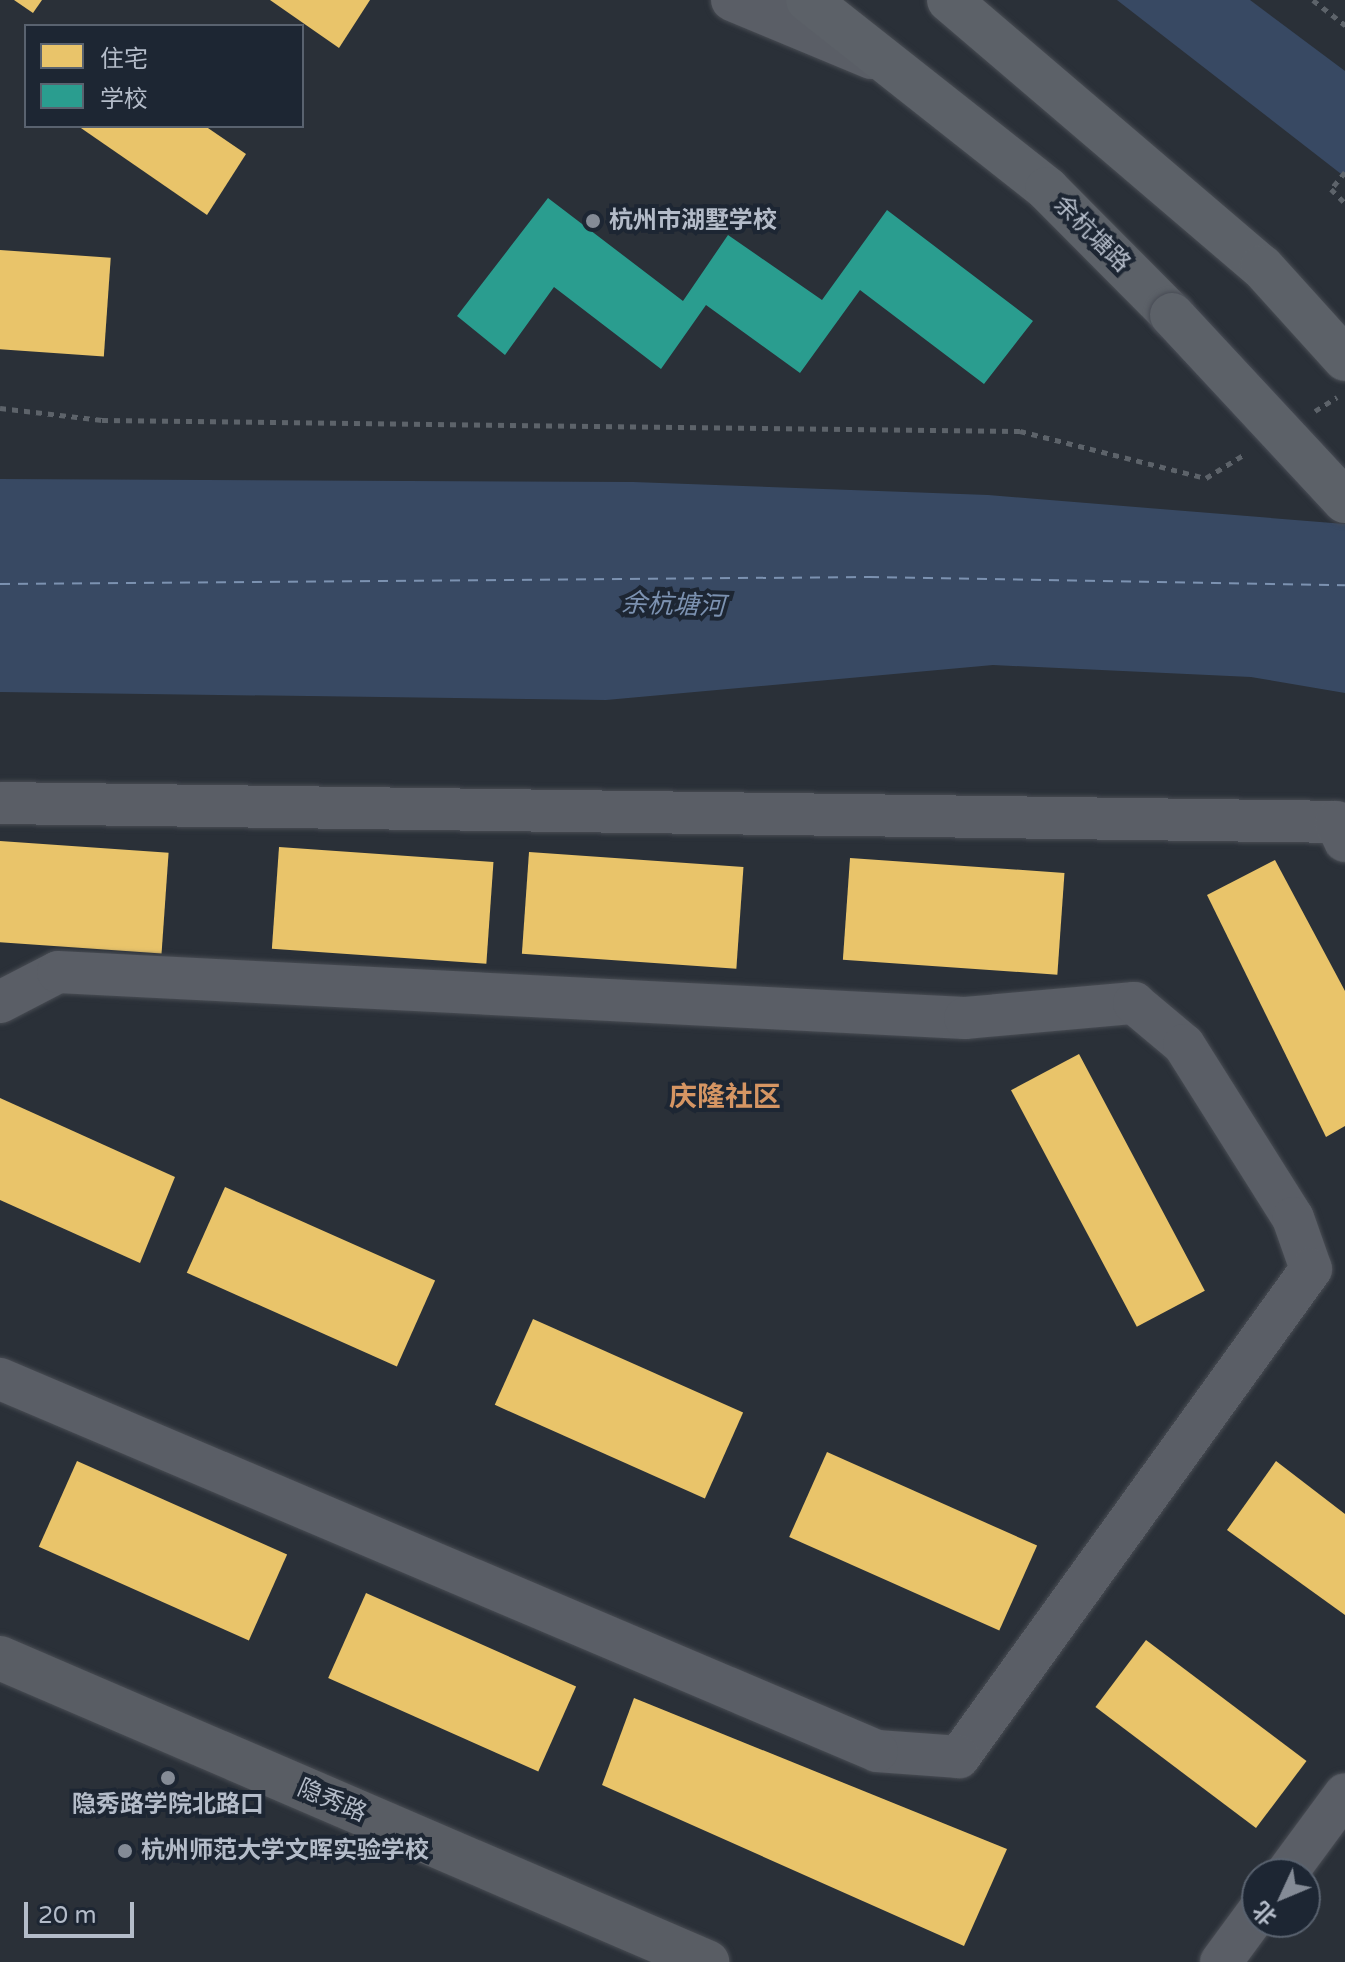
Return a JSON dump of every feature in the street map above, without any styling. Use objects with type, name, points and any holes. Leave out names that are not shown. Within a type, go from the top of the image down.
[{"type":"main road","name":"余杭塘路","points":[[808,0],[1047,189],[1172,315],[1345,501]]},
{"type":"main road","points":[[949,0],[1262,267],[1345,359]]},
{"type":"street","points":[[732,0],[893,67]]},
{"type":"street","points":[[0,803],[1336,822],[1345,841]]},
{"type":"street","points":[[0,1002],[58,972],[965,1018],[1134,1003],[1184,1045],[1293,1218],[1311,1269],[959,1757],[877,1751],[0,1379]]},
{"type":"street","name":"隐秀路","points":[[0,1658],[707,1962]]},
{"type":"street","points":[[1298,1858],[1345,1794]]},
{"type":"street","points":[[1221,1962],[1241,1935]]},
{"type":"path","points":[[1313,0],[1345,25]]},
{"type":"path","points":[[1345,172],[1331,189],[1345,203]]},
{"type":"path","points":[[1307,416],[1345,392]]},
{"type":"path","points":[[0,408],[102,420],[1020,431],[1206,478],[1256,447]]},
{"type":"water","points":[[1117,0],[1250,0],[1345,71],[1345,177]]},
{"type":"water","name":"余杭塘河","points":[[0,479],[633,482],[988,495],[1345,524],[1345,693],[1251,677],[993,665],[606,700],[0,692]]},
{"type":"building: 住宅","points":[[14,0],[42,0],[33,13]]},
{"type":"building: 住宅","points":[[270,0],[370,0],[339,48]]},
{"type":"building: 住宅","points":[[81,128],[208,128],[246,154],[207,215]]},
{"type":"building: 住宅","points":[[0,250],[111,258],[104,357],[0,349]]},
{"type":"building: 住宅","points":[[0,841],[169,853],[162,954],[0,942]]},
{"type":"building: 住宅","points":[[279,847],[493,862],[486,964],[272,949]]},
{"type":"building: 住宅","points":[[529,852],[743,867],[736,969],[522,954]]},
{"type":"building: 住宅","points":[[850,858],[1064,873],[1057,975],[843,960]]},
{"type":"building: 住宅","points":[[1275,860],[1345,991],[1345,1126],[1326,1137],[1207,895]]},
{"type":"building: 住宅","points":[[1079,1054],[1205,1291],[1137,1327],[1011,1090]]},
{"type":"building: 住宅","points":[[0,1098],[175,1177],[140,1263],[0,1200]]},
{"type":"building: 住宅","points":[[225,1187],[435,1281],[397,1366],[187,1273]]},
{"type":"building: 住宅","points":[[533,1319],[743,1413],[705,1498],[495,1405]]},
{"type":"building: 住宅","points":[[827,1452],[1037,1546],[999,1631],[789,1537]]},
{"type":"building: 住宅","points":[[77,1461],[287,1555],[249,1640],[39,1547]]},
{"type":"building: 住宅","points":[[1276,1461],[1345,1514],[1345,1615],[1227,1530]]},
{"type":"building: 住宅","points":[[366,1593],[576,1687],[538,1772],[328,1678]]},
{"type":"building: 住宅","points":[[1146,1640],[1307,1761],[1256,1828],[1095,1707]]},
{"type":"building: 住宅","points":[[634,1698],[1007,1849],[964,1946],[602,1785]]},
{"type":"building: 学校","points":[[548,198],[683,301],[728,235],[822,300],[887,210],[1033,321],[984,384],[860,290],[800,373],[706,305],[661,369],[554,287],[505,355],[457,316]]},
{"type":"ferry route","points":[[0,584],[869,577],[1345,585]]},
{"type":"place","name":"杭州市湖墅学校","points":[[593,221]]},
{"type":"place","name":"隐秀路学院北路口","points":[[168,1778]]},
{"type":"place","name":"杭州师范大学文晖实验学校","points":[[125,1851]]},
{"type":"district","name":"庆隆社区","points":[[725,1097]]}]
